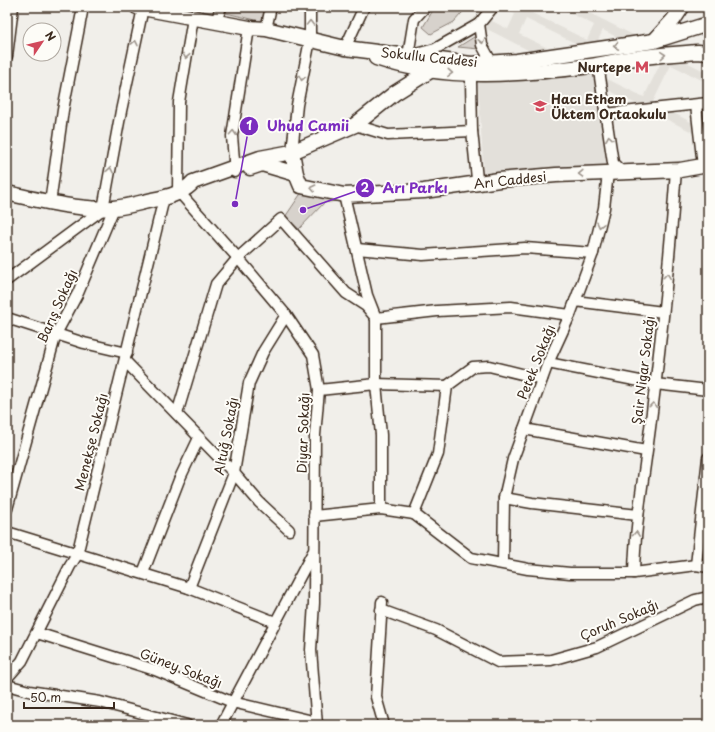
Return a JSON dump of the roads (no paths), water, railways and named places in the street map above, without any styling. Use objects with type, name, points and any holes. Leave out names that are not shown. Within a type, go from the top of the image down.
[{"type":"street","points":[[7,56],[13,7]]},
{"type":"street","points":[[50,203],[63,110],[83,7]]},
{"type":"street","points":[[216,22],[221,7]]},
{"type":"street","points":[[266,29],[271,7]]},
{"type":"street","points":[[234,170],[262,164],[296,174],[292,152],[297,106],[310,40],[310,7]]},
{"type":"street","points":[[345,48],[364,7]]},
{"type":"street","points":[[395,92],[405,61],[414,19],[425,7]]},
{"type":"street","points":[[405,61],[435,49],[479,24],[493,7]]},
{"type":"street","points":[[654,41],[674,19],[682,7]]},
{"type":"street","name":"Sokullu Caddesi","points":[[140,8],[163,9],[193,18],[249,28],[266,29],[405,61],[430,70],[448,73],[500,74],[598,64],[634,58],[703,52]]},
{"type":"street","name":"Barış Sokağı","points":[[7,510],[56,334],[78,293],[108,208],[121,111],[140,8]]},
{"type":"street","points":[[183,189],[179,102],[193,18]]},
{"type":"street","points":[[479,24],[482,45],[490,63],[500,74]]},
{"type":"street","points":[[703,52],[696,39],[705,26]]},
{"type":"street","name":"Sokullu Caddesi","points":[[405,61],[471,64],[517,61],[654,41],[705,26]]},
{"type":"street","points":[[234,170],[232,136],[249,28]]},
{"type":"street","points":[[598,64],[613,163],[622,172]]},
{"type":"street","points":[[7,193],[50,203],[108,208],[164,198],[183,189],[195,187],[260,158],[292,152],[355,126],[395,92],[430,70]]},
{"type":"street","points":[[471,81],[472,131],[477,179]]},
{"type":"street","points":[[606,114],[708,103]]},
{"type":"street","points":[[696,105],[706,165]]},
{"type":"street","points":[[355,126],[388,135],[472,131]]},
{"type":"street","name":"Arı Caddesi","points":[[296,174],[301,186],[344,195],[424,191],[499,180],[676,170],[706,165]]},
{"type":"street","name":"Şair Nigar Sokağı","points":[[634,573],[638,515],[670,254],[676,170]]},
{"type":"street","name":"Petek Sokağı","points":[[503,563],[504,498],[513,459],[548,363],[570,315],[594,252],[604,208],[608,173]]},
{"type":"street","name":"Diyar Sokağı","points":[[183,189],[286,315],[313,355],[319,390],[314,436],[314,603],[311,650],[317,724]]},
{"type":"street","points":[[344,195],[367,294],[376,318],[376,384],[381,435],[381,509]]},
{"type":"street","name":"Menekşe Sokağı","points":[[7,678],[22,661],[77,555],[164,198]]},
{"type":"street","points":[[7,280],[108,208]]},
{"type":"street","points":[[177,414],[216,284],[238,258],[281,218],[346,293],[366,306],[376,318]]},
{"type":"street","points":[[357,249],[424,255],[525,248],[594,252]]},
{"type":"street","points":[[575,301],[663,312]]},
{"type":"street","points":[[376,318],[437,311],[511,307],[570,315]]},
{"type":"street","name":"Altuğ Sokağı","points":[[189,588],[234,472],[249,383],[263,352],[286,315]]},
{"type":"street","points":[[7,318],[126,357],[199,438],[234,472],[259,502],[289,530]]},
{"type":"street","points":[[548,363],[655,384],[708,390]]},
{"type":"street","points":[[319,390],[376,384],[447,386],[473,367],[489,366],[542,379]]},
{"type":"street","points":[[414,514],[438,454],[447,386]]},
{"type":"street","points":[[524,429],[646,451]]},
{"type":"street","points":[[143,573],[179,480],[199,438]]},
{"type":"street","points":[[696,565],[708,458]]},
{"type":"street","points":[[504,498],[532,503],[638,515]]},
{"type":"street","points":[[314,516],[381,509],[414,514],[471,558],[528,569],[570,573],[634,573],[696,565],[708,567]]},
{"type":"street","points":[[7,532],[77,555],[143,573],[189,588],[275,622]]},
{"type":"street","points":[[221,725],[314,551]]},
{"type":"street","name":"Çoruh Sokağı","points":[[384,725],[376,697],[382,606],[436,630],[498,662],[551,660],[597,647],[695,600],[708,598]]},
{"type":"street","name":"Güney Sokağı","points":[[37,634],[154,670],[232,702],[317,724]]},
{"type":"street","points":[[7,685],[29,691],[100,702],[187,725]]},
{"type":"place","name":"Nurtepe","points":[[642,67]]},
{"type":"place","name":"Hacı Ethem Üktem Ortaokulu","points":[[540,106]]},
{"type":"place","name":"Uhud Camii","points":[[235,204]]},
{"type":"place","name":"Arı Parkı","points":[[303,210]]}]
